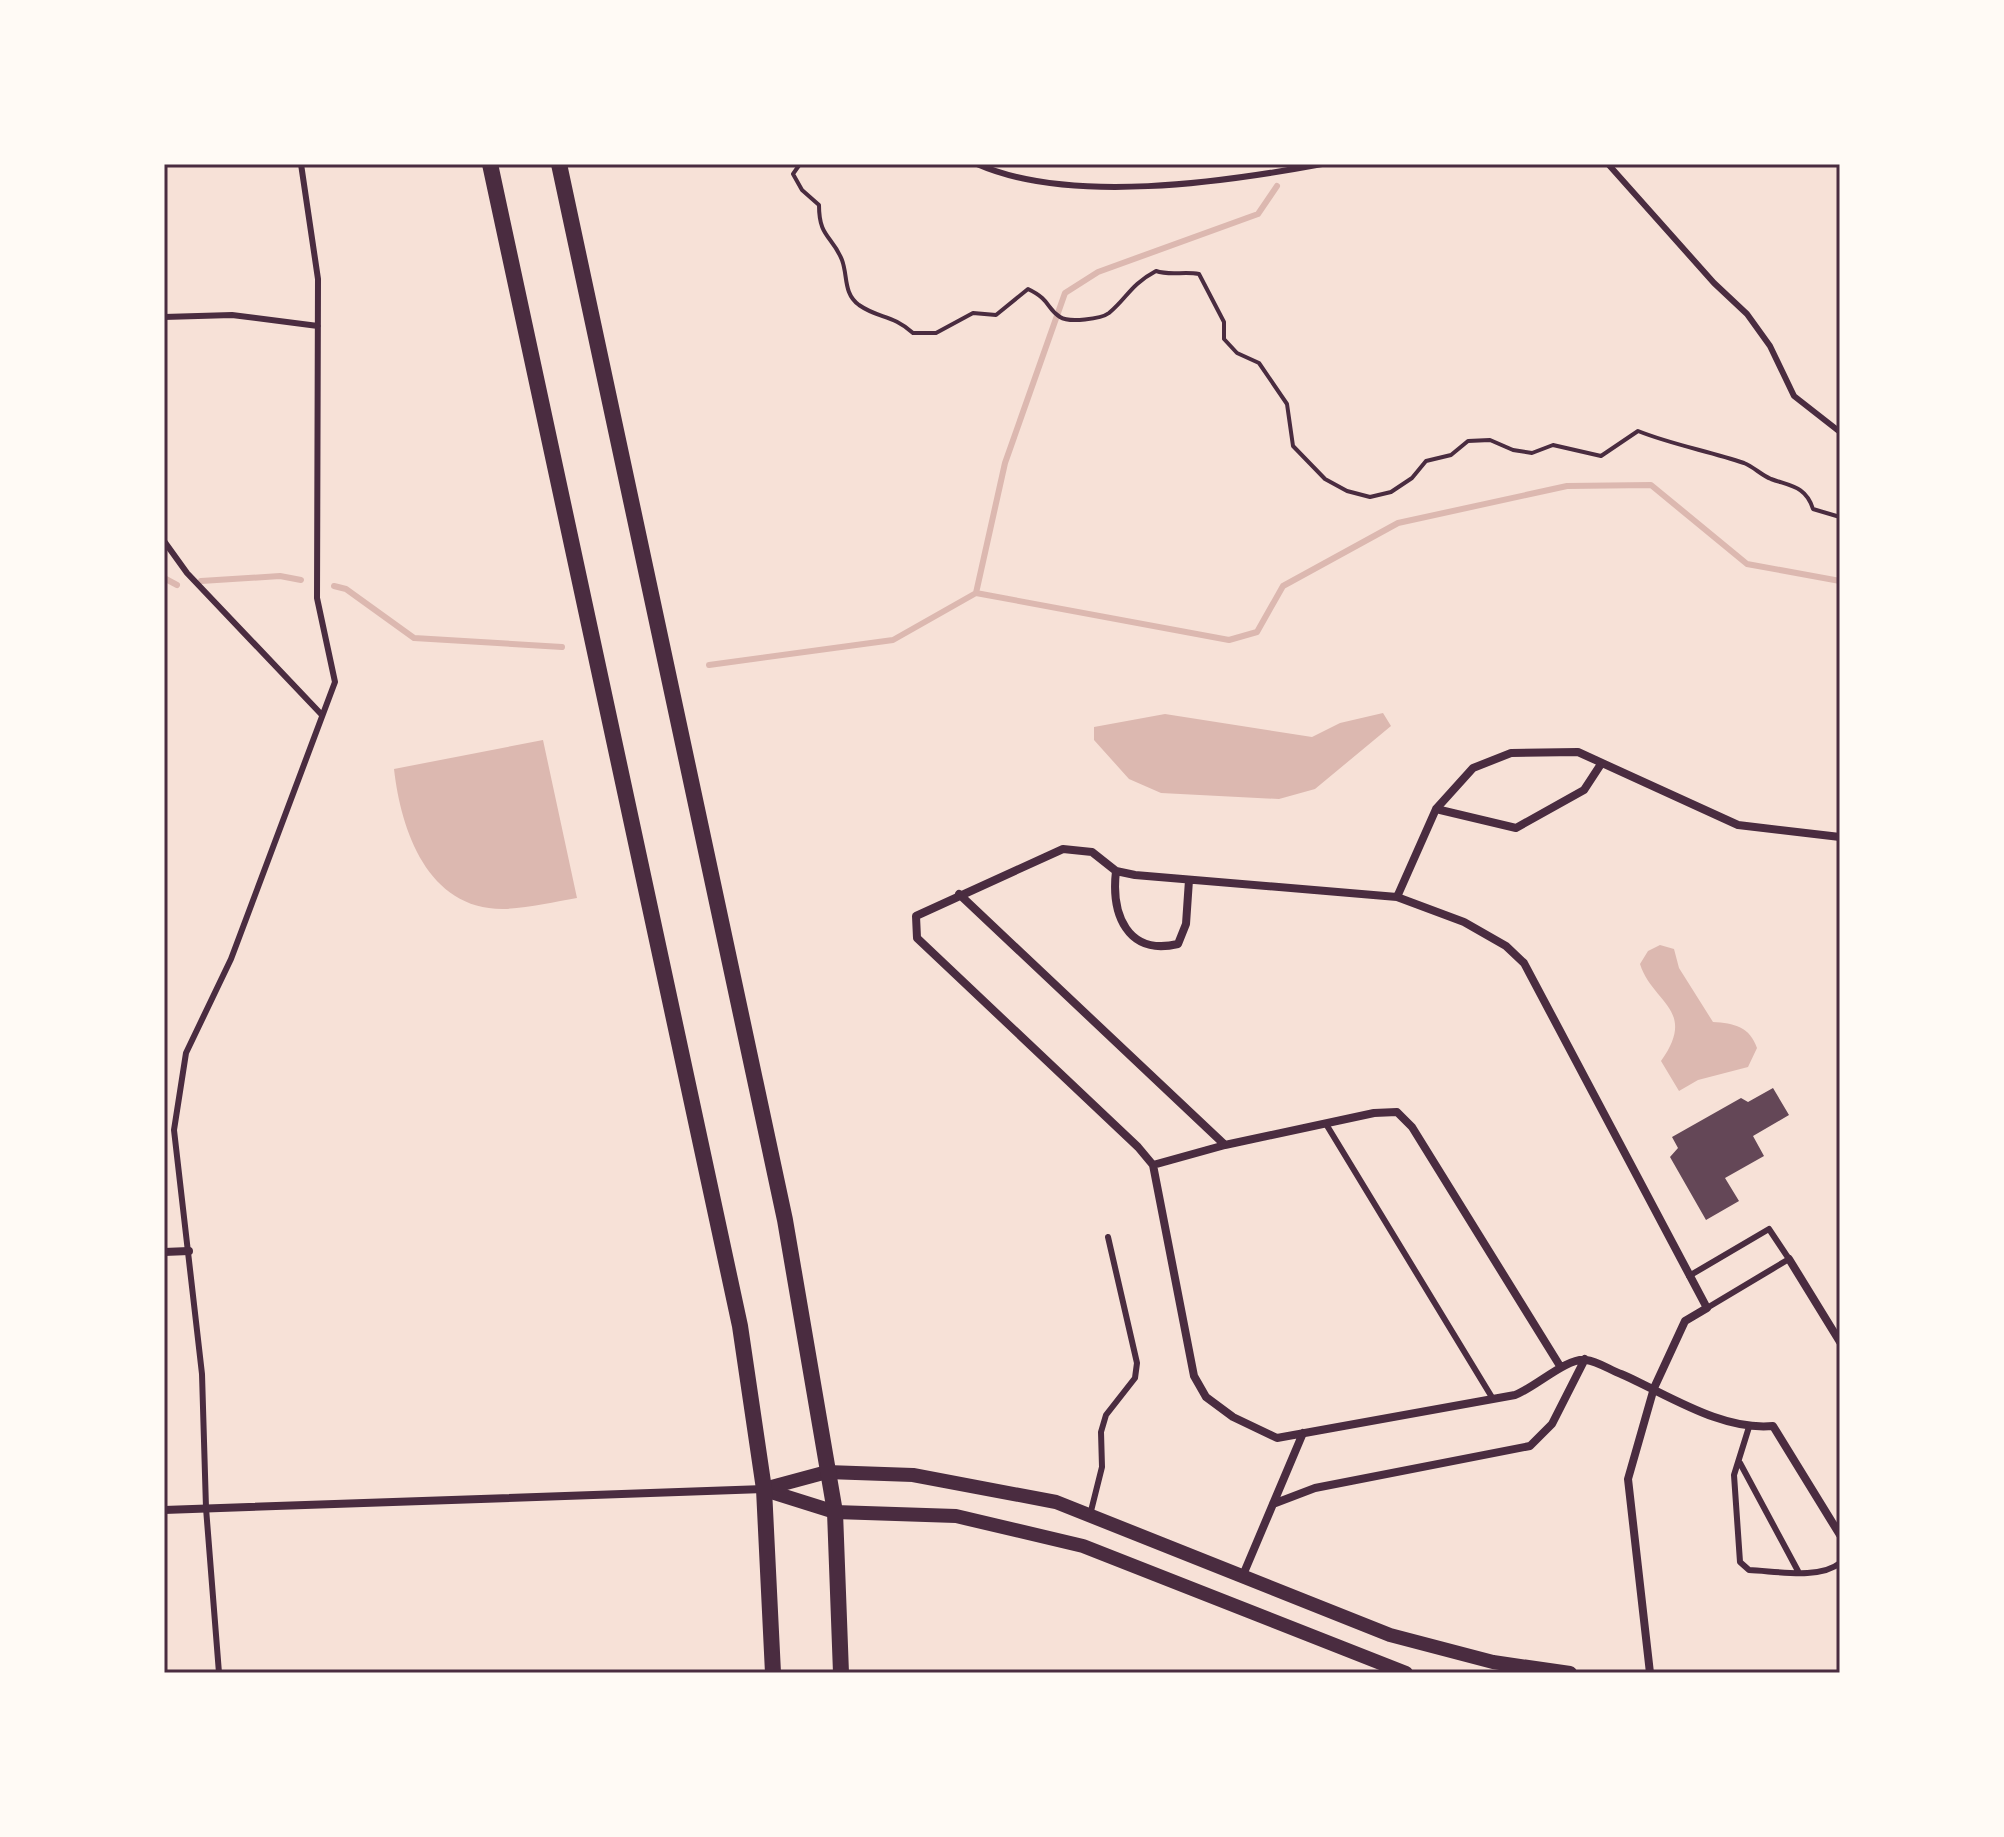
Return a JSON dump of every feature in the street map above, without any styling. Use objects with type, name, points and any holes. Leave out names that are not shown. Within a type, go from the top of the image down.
[{"type":"main road","points":[[490,164],[740,1326],[764,1489],[773,1673]]},
{"type":"main road","points":[[559,164],[782,1205],[835,1512],[841,1673]]},
{"type":"street","points":[[1397,897],[1436,809],[1473,768],[1511,753],[1578,752],[1738,825],[1840,837]]},
{"type":"street","points":[[1436,809],[1516,828],[1584,790],[1601,764]]},
{"type":"street","points":[[1650,1673],[1628,1479],[1654,1388],[1685,1321],[1707,1308],[1524,963],[1506,946],[1464,922],[1397,897],[1116,871],[1092,852],[1063,849],[916,916],[917,938],[1138,1147],[1153,1165],[1194,1376],[1206,1397],[1233,1417],[1277,1438],[1493,1399],[1536,1387],[1560,1366],[1585,1359],[1654,1388],[1735,1424],[1773,1426],[1840,1535]]},
{"type":"street","points":[[1116,871],[1113,896],[1119,920],[1140,941],[1158,949],[1178,944],[1186,924],[1189,880]]},
{"type":"street","points":[[959,894],[1225,1145]]},
{"type":"street","points":[[1153,1165],[1225,1145],[1397,1112],[1412,1127],[1560,1366]]},
{"type":"street","points":[[164,1252],[189,1251]]},
{"type":"street","points":[[1789,1259],[1840,1342]]},
{"type":"street","points":[[1273,1504],[1315,1488],[1508,1453],[1530,1446],[1552,1424],[1585,1359]]},
{"type":"street","points":[[1243,1575],[1303,1433]]},
{"type":"street","points":[[164,1510],[764,1489],[827,1472],[913,1475],[1056,1502],[1390,1635],[1493,1662],[1570,1673]]},
{"type":"street","points":[[764,1489],[835,1512],[956,1516],[1083,1546],[1406,1673]]},
{"type":"lane","points":[[219,1673],[206,1508],[202,1374],[174,1130],[186,1053],[231,959],[335,682],[317,598],[318,279],[301,164]]},
{"type":"lane","points":[[977,164],[1028,179],[1177,186],[1322,164]]},
{"type":"lane","points":[[1608,164],[1714,283],[1747,314],[1770,346],[1794,396],[1840,432]]},
{"type":"lane","points":[[164,317],[232,315],[318,326]]},
{"type":"lane","points":[[164,541],[187,573],[322,715]]},
{"type":"lane","points":[[1326,1124],[1493,1399]]},
{"type":"lane","points":[[1689,1276],[1769,1229],[1789,1259],[1707,1308]]},
{"type":"lane","points":[[1090,1515],[1102,1467],[1101,1432],[1106,1415],[1135,1378],[1137,1363],[1108,1237]]},
{"type":"lane","points":[[1749,1427],[1734,1475],[1740,1562],[1749,1570],[1798,1571],[1830,1571],[1840,1563]]},
{"type":"lane","points":[[1740,1463],[1798,1571]]},
{"type":"path","points":[[800,164],[793,174],[802,190],[819,205],[819,226],[842,261],[844,282],[856,303],[874,313],[896,318],[913,333],[936,333],[973,313],[996,315],[1028,289],[1046,298],[1058,316],[1069,321],[1108,314],[1137,281],[1156,271],[1168,275],[1184,271],[1199,274],[1219,310],[1224,339],[1237,353],[1259,363],[1287,404],[1293,446],[1325,479],[1347,491],[1370,497],[1391,492],[1412,478],[1426,461],[1451,455],[1468,441],[1490,440],[1513,450],[1532,453],[1553,445],[1601,456],[1638,431],[1681,448],[1749,465],[1769,479],[1793,484],[1809,497],[1813,509],[1840,517]]},
{"type":"shaded area","points":[[1383,713],[1391,726],[1315,789],[1279,799],[1161,793],[1129,779],[1094,740],[1094,727],[1165,714],[1312,737],[1340,723]]},
{"type":"shaded area","points":[[543,740],[577,898],[504,909],[478,906],[456,896],[423,863],[412,841],[403,817],[394,769]]},
{"type":"shaded area","points":[[1660,945],[1674,949],[1679,968],[1713,1022],[1734,1025],[1750,1035],[1757,1048],[1748,1067],[1698,1080],[1679,1091],[1661,1061],[1671,1044],[1674,1018],[1640,964],[1648,951]]},
{"type":"building","points":[[1773,1088],[1789,1115],[1753,1136],[1764,1156],[1725,1178],[1739,1201],[1706,1220],[1670,1157],[1678,1148],[1672,1137],[1741,1098],[1748,1102]]},
{"type":"waterway","points":[[976,593],[1005,463],[1065,293],[1098,272],[1258,214],[1277,186]]},
{"type":"waterway","points":[[709,665],[893,640],[976,593],[1229,640],[1257,632],[1283,586],[1398,523],[1567,486],[1651,485],[1747,564],[1840,581]]},
{"type":"waterway","points":[[201,581],[280,576],[301,580]]},
{"type":"waterway","points":[[164,578],[177,585]]},
{"type":"waterway","points":[[334,586],[346,589],[414,638],[562,647]]}]
